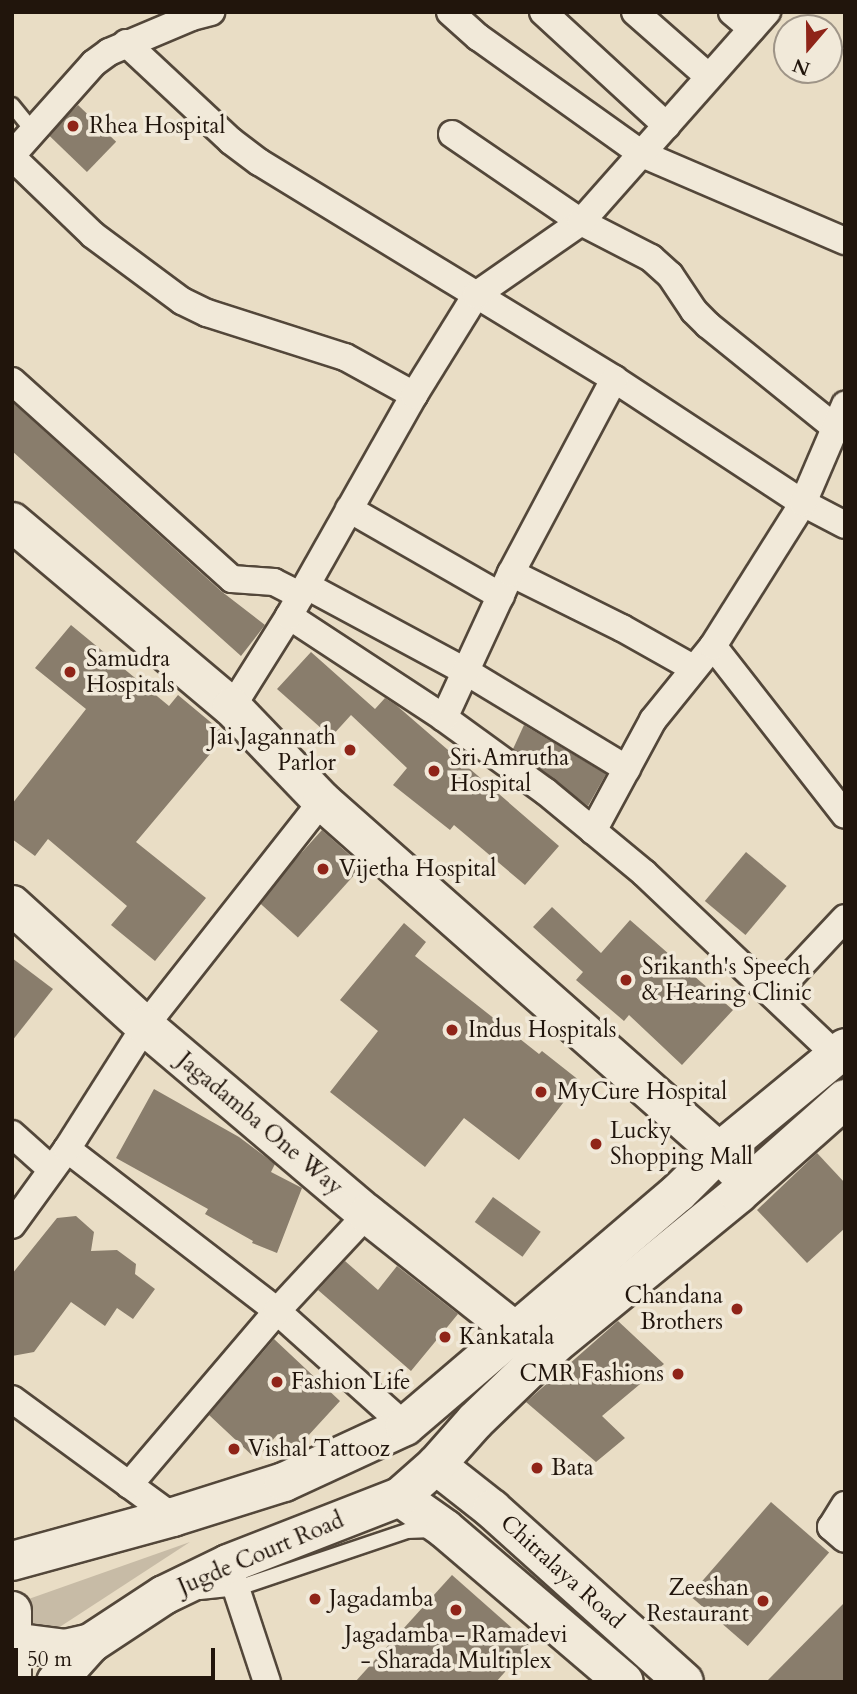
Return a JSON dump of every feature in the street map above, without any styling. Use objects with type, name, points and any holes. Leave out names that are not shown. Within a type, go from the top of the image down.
[{"type":"main road","points":[[14,527],[232,707],[322,801],[708,1163],[736,1194]]},
{"type":"main road","name":"Jagadamba One Way","points":[[12,905],[145,1026],[367,1214],[517,1333]]},
{"type":"main road","points":[[12,1562],[173,1517],[284,1482],[405,1426],[517,1333],[708,1163],[841,1051]]},
{"type":"main road","points":[[400,1497],[436,1465],[475,1421],[555,1344],[736,1194],[845,1099]]},
{"type":"main road","name":"Chitralaya Road","points":[[436,1465],[492,1509],[684,1682]]},
{"type":"main road","name":"Chitralaya Road","points":[[400,1497],[445,1529],[624,1682]]},
{"type":"main road","name":"Jugde Court Road","points":[[56,1682],[91,1643],[164,1595],[233,1576],[400,1497]]},
{"type":"main road","name":"Jugde Court Road","points":[[13,1644],[65,1649],[91,1643]]},
{"type":"street","points":[[211,12],[127,43],[94,63],[12,156],[93,235],[182,301],[207,313],[345,357],[414,395]]},
{"type":"street","points":[[450,12],[478,37],[642,154],[845,241]]},
{"type":"street","points":[[543,12],[667,126]]},
{"type":"street","points":[[635,12],[709,77]]},
{"type":"street","points":[[232,707],[299,599],[414,395],[475,295],[581,222],[709,77],[750,18]]},
{"type":"street","points":[[127,43],[259,162],[614,379],[803,503],[845,525]]},
{"type":"street","points":[[452,134],[581,222],[651,258],[670,275],[708,325],[839,415],[803,503],[713,646],[653,720],[593,831]]},
{"type":"street","points":[[444,718],[506,585],[614,379]]},
{"type":"street","points":[[12,382],[232,579],[274,582],[299,599],[444,718],[545,791],[644,873],[773,995],[841,1051]]},
{"type":"street","points":[[349,509],[506,585],[622,628],[694,668]]},
{"type":"street","points":[[299,599],[467,672],[507,699],[627,769]]},
{"type":"street","points":[[713,646],[845,816]]},
{"type":"street","points":[[12,1225],[59,1159],[145,1026],[322,801]]},
{"type":"street","points":[[773,995],[845,918]]},
{"type":"street","points":[[12,1134],[59,1159],[277,1311],[405,1426]]},
{"type":"street","points":[[130,1485],[277,1311],[367,1214]]},
{"type":"street","points":[[12,1399],[173,1517]]},
{"type":"street","points":[[845,1505],[831,1527],[845,1539]]},
{"type":"street","points":[[233,1576],[267,1682]]},
{"type":"lane","points":[[12,105],[33,131]]},
{"type":"lane","points":[[378,1541],[400,1497]]},
{"type":"lane","points":[[233,1576],[378,1541],[407,1531],[445,1529]]},
{"type":"shaded area","points":[[190,1542],[52,1632],[24,1628],[23,1601]]},
{"type":"building","points":[[78,105],[116,142],[87,172],[49,135]]},
{"type":"building","points":[[12,402],[221,591],[265,625],[241,656],[12,451]]},
{"type":"building","points":[[71,625],[169,706],[178,695],[226,735],[136,842],[206,898],[155,961],[111,925],[127,906],[48,839],[35,856],[12,839],[12,804],[86,709],[35,668]]},
{"type":"building","points":[[311,652],[375,709],[385,698],[396,705],[559,846],[525,885],[454,825],[450,830],[393,785],[407,768],[351,715],[331,737],[277,689]]},
{"type":"building","points":[[524,725],[606,774],[588,806],[513,749]]},
{"type":"building","points":[[322,830],[362,866],[298,937],[258,901]]},
{"type":"building","points":[[746,852],[787,886],[745,935],[705,901]]},
{"type":"building","points":[[552,907],[601,953],[630,920],[733,1010],[682,1065],[629,1015],[624,1021],[576,980],[583,972],[533,927]]},
{"type":"building","points":[[404,923],[426,942],[415,956],[539,1054],[542,1051],[580,1081],[519,1160],[464,1118],[425,1167],[330,1092],[378,1031],[340,1000]]},
{"type":"building","points":[[12,958],[53,989],[12,1041]]},
{"type":"building","points":[[154,1089],[239,1137],[275,1164],[271,1172],[302,1188],[277,1253],[252,1243],[253,1241],[205,1214],[208,1209],[116,1158]]},
{"type":"building","points":[[817,1153],[845,1183],[845,1228],[807,1263],[757,1210]]},
{"type":"building","points":[[493,1197],[541,1232],[523,1257],[475,1222]]},
{"type":"building","points":[[76,1216],[94,1232],[91,1251],[117,1250],[136,1264],[135,1274],[155,1289],[133,1319],[117,1308],[105,1326],[71,1302],[34,1352],[12,1356],[12,1274],[57,1218]]},
{"type":"building","points":[[345,1261],[378,1290],[397,1266],[458,1314],[411,1371],[318,1290]]},
{"type":"building","points":[[618,1321],[664,1364],[602,1416],[625,1438],[596,1462],[526,1402]]},
{"type":"building","points":[[274,1339],[340,1401],[295,1450],[278,1434],[256,1459],[209,1415]]},
{"type":"building","points":[[771,1502],[829,1553],[748,1646],[690,1596]]},
{"type":"building","name":"Jagadamba - Ramadevi - Sharada Multiplex","points":[[452,1575],[530,1644],[496,1682],[355,1682]]},
{"type":"building","points":[[845,1602],[845,1682],[766,1682]]},
{"type":"place","name":"Rhea Hospital","points":[[73,126]]},
{"type":"place","name":"Samudra Hospitals","points":[[70,672]]},
{"type":"place","name":"Jai Jagannath Parlor","points":[[350,750]]},
{"type":"place","name":"Sri Amrutha Hospital","points":[[434,771]]},
{"type":"place","name":"Vijetha Hospital","points":[[323,869]]},
{"type":"place","name":"Srikanth's Speech & Hearing Clinic","points":[[626,980]]},
{"type":"place","name":"Indus Hospitals","points":[[452,1030]]},
{"type":"place","name":"MyCure Hospital","points":[[541,1092]]},
{"type":"place","name":"Lucky Shopping Mall","points":[[596,1144]]},
{"type":"place","name":"Chandana Brothers","points":[[737,1309]]},
{"type":"place","name":"Kankatala","points":[[445,1337]]},
{"type":"place","name":"CMR Fashions","points":[[678,1374]]},
{"type":"place","name":"Fashion Life","points":[[277,1382]]},
{"type":"place","name":"Vishal Tattooz","points":[[234,1449]]},
{"type":"place","name":"Bata","points":[[537,1468]]},
{"type":"place","name":"Jagadamba","points":[[315,1599]]},
{"type":"place","name":"Zeeshan Restaurant","points":[[763,1601]]},
{"type":"place","name":"Jagadamba - Ramadevi - Sharada Multiplex","points":[[456,1610]]}]
